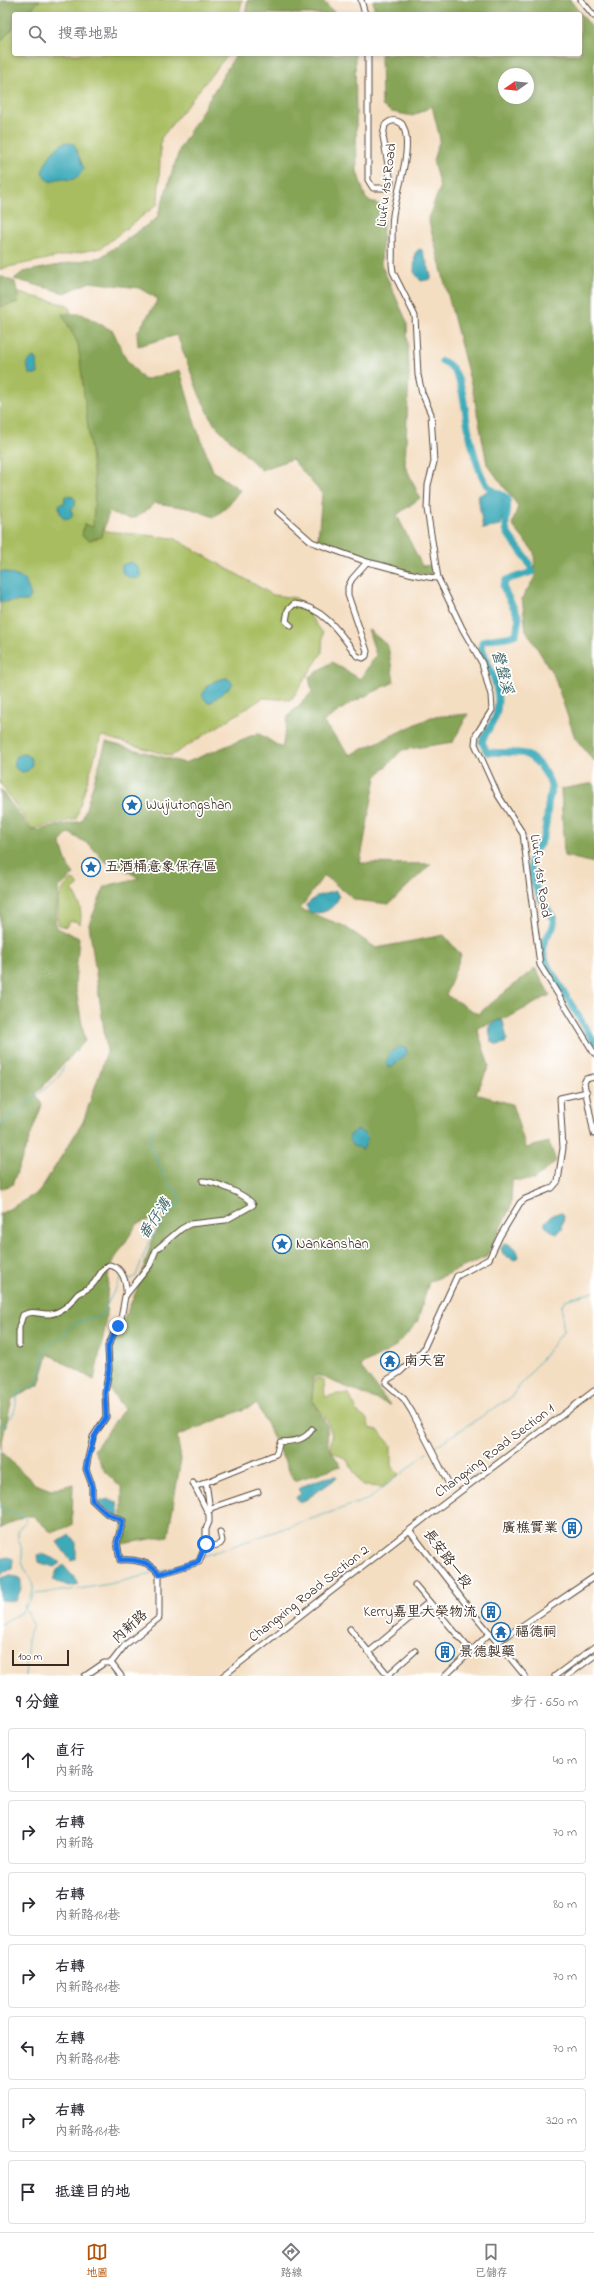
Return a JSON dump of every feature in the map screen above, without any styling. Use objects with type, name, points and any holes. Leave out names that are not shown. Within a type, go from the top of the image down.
[{"type":"street","points":[[362,0],[365,12]]},
{"type":"street","points":[[581,0],[594,16]]},
{"type":"street","name":"Liufu 1st Road","points":[[368,56],[368,180],[373,188],[385,188],[391,182],[383,136],[385,126],[388,122],[396,121],[402,124],[405,131],[404,170],[393,215],[392,264],[393,272],[415,316],[418,374],[422,393],[431,414],[434,462],[428,485],[427,509],[438,578],[462,628],[482,663],[488,680],[492,710],[474,740],[498,795],[522,834],[540,964],[594,1053]]},
{"type":"street","points":[[278,512],[312,542],[367,562],[384,565],[420,578],[438,578]]},
{"type":"street","points":[[292,626],[286,621],[288,610],[294,604],[304,604],[328,620],[357,656],[363,658],[366,656],[367,651],[348,595],[348,587],[367,562]]},
{"type":"street","points":[[594,1077],[586,1079],[584,1083],[587,1092],[585,1094],[594,1134]]},
{"type":"street","points":[[448,1482],[412,1412],[404,1399],[386,1383],[387,1380],[400,1372],[423,1350],[457,1276],[490,1260],[500,1236],[520,1203],[525,1199],[552,1188],[558,1181],[563,1148],[560,1098],[587,1092]]},
{"type":"street","points":[[126,1296],[145,1272],[160,1246],[186,1226],[226,1220],[253,1205],[247,1199],[226,1187],[203,1181]]},
{"type":"street","points":[[19,1345],[19,1327],[22,1315],[32,1312],[51,1316],[73,1302],[79,1294],[92,1285],[97,1276],[109,1265],[114,1266],[124,1278],[127,1286],[126,1296],[121,1319],[108,1346],[109,1370],[105,1392],[106,1417],[94,1437],[86,1469],[92,1485],[92,1500],[106,1513],[123,1521],[117,1542],[120,1560],[156,1567],[159,1574],[198,1562],[206,1544],[206,1529],[209,1522],[210,1510],[206,1482]]},
{"type":"street","name":"Changxing Road Section 1","points":[[410,1530],[594,1390]]},
{"type":"street","points":[[210,1510],[198,1494],[195,1485],[276,1454],[280,1442],[297,1441],[308,1436],[312,1428]]},
{"type":"street","points":[[210,1510],[258,1492]]},
{"type":"street","name":"長安路一段","points":[[410,1530],[525,1676]]},
{"type":"street","name":"Changxing Road Section 2","points":[[222,1676],[410,1530]]},
{"type":"street","points":[[204,1549],[220,1544],[222,1541],[220,1532]]},
{"type":"street","name":"內新路","points":[[122,1676],[111,1663],[132,1638],[157,1622],[159,1618],[159,1574]]},
{"type":"street","points":[[498,1642],[594,1577]]},
{"type":"street","points":[[415,1585],[471,1651]]},
{"type":"street","points":[[369,1652],[429,1602]]},
{"type":"street","points":[[350,1629],[388,1676],[415,1651]]},
{"type":"street","points":[[445,1676],[490,1633]]},
{"type":"street","points":[[556,1676],[594,1647]]},
{"type":"street","points":[[567,1676],[594,1656]]},
{"type":"street","points":[[84,1676],[104,1663],[111,1663]]},
{"type":"green space","points":[[2,0],[40,0],[29,12],[12,12],[12,29],[0,42],[0,3]]},
{"type":"green space","points":[[23,0],[242,0],[239,12],[14,12]]},
{"type":"green space","points":[[248,0],[322,0],[334,12],[245,12]]},
{"type":"green space","points":[[373,0],[570,0],[580,12],[375,12]]},
{"type":"green space","points":[[12,15],[12,56],[226,56],[161,138],[158,204],[101,248],[3,268],[0,270],[0,31]]},
{"type":"green space","points":[[582,15],[594,30],[594,761],[575,738],[554,676],[526,630],[522,598],[535,577],[534,552],[512,525],[518,506],[487,464],[474,396],[428,218],[440,188],[433,160],[440,139],[432,106],[413,116],[392,112],[382,106],[381,56],[582,56]]},
{"type":"green space","points":[[235,56],[355,56],[357,171],[366,199],[384,207],[381,264],[407,322],[409,375],[405,465],[420,498],[397,515],[422,566],[432,565],[432,575],[412,573],[318,538],[322,494],[292,459],[261,470],[214,424],[199,394],[177,335],[138,346],[137,333],[158,299],[139,288],[90,282],[65,293],[14,279],[23,272],[101,257],[157,218],[180,148]]},
{"type":"green space","points":[[0,276],[15,282],[19,302],[0,307]]},
{"type":"green space","points":[[2,289],[68,305],[88,360],[105,531],[174,538],[273,595],[296,598],[323,633],[322,653],[291,700],[263,698],[171,756],[101,736],[76,819],[32,829],[0,783],[0,291]]},
{"type":"green space","points":[[62,314],[82,314],[113,331],[126,359],[144,380],[180,370],[195,424],[213,471],[240,490],[226,508],[214,517],[189,508],[155,503],[139,516],[134,518],[124,517],[109,512],[101,537],[90,540],[82,536],[84,524],[93,527],[95,487],[78,344]]},
{"type":"green space","points":[[368,629],[388,646],[394,682],[351,703],[323,722],[350,755],[431,717],[468,714],[453,742],[402,750],[376,777],[360,863],[431,864],[389,904],[355,900],[324,875],[300,909],[344,926],[376,948],[444,935],[461,955],[446,995],[478,1014],[535,968],[550,995],[511,1016],[477,1028],[489,1066],[476,1094],[512,1104],[526,1148],[549,1142],[556,1161],[534,1180],[512,1180],[511,1206],[486,1257],[429,1282],[417,1323],[394,1348],[360,1366],[390,1405],[317,1375],[313,1378],[312,1399],[327,1425],[328,1446],[341,1466],[294,1481],[257,1404],[177,1436],[181,1459],[168,1536],[122,1544],[122,1488],[105,1472],[94,1450],[124,1409],[110,1390],[112,1346],[138,1287],[153,1237],[166,1214],[137,1224],[109,1268],[105,1328],[94,1380],[48,1354],[39,1385],[12,1399],[0,1450],[0,1214],[39,1192],[83,1122],[107,1052],[89,924],[105,886],[139,878],[120,867],[104,861],[90,845],[69,833],[60,842],[68,866],[74,874],[59,888],[55,927],[79,938],[75,984],[85,1041],[36,1094],[42,1105],[12,1185],[0,1189],[0,789],[32,831],[82,821],[106,742],[185,763],[258,733],[282,748],[288,716],[312,692],[309,677],[332,662],[360,679],[376,655]]},
{"type":"green space","points":[[594,783],[594,863],[564,856],[561,789]]},
{"type":"green space","points":[[72,879],[79,885],[72,891],[77,898],[80,907],[81,920],[80,924],[75,921],[69,922],[66,927],[58,925],[58,905],[60,894]]},
{"type":"green space","points":[[317,1377],[324,1382],[325,1397],[337,1394],[349,1394],[358,1413],[368,1420],[369,1428],[378,1430],[391,1445],[391,1466],[399,1474],[383,1487],[362,1486],[347,1460],[333,1452],[330,1446],[332,1436],[328,1422],[312,1399],[314,1381]]},
{"type":"green space","points":[[0,1451],[35,1484],[51,1490],[73,1484],[72,1525],[52,1533],[33,1516],[24,1516],[0,1529]]},
{"type":"water","points":[[65,142],[74,144],[84,169],[79,175],[71,180],[56,179],[51,182],[46,179],[42,172],[43,168],[54,151]]},
{"type":"water","points":[[419,249],[422,250],[431,279],[421,281],[414,272],[415,253]]},
{"type":"water","points":[[33,357],[37,359],[38,374],[29,374],[27,363]]},
{"type":"water","points":[[487,491],[503,498],[506,511],[500,526],[483,529],[478,496]]},
{"type":"water","points":[[65,496],[73,497],[76,501],[75,506],[71,509],[73,516],[69,519],[63,518],[60,513],[59,505],[64,503]]},
{"type":"water","points":[[131,562],[137,566],[141,576],[136,579],[128,577],[122,572],[122,565]]},
{"type":"water","points":[[3,571],[25,579],[31,596],[28,601],[0,602],[0,572]]},
{"type":"water","points":[[227,678],[233,683],[231,686],[213,701],[208,703],[202,696],[206,688],[215,681]]},
{"type":"water","points":[[23,754],[29,757],[32,763],[29,769],[23,772],[17,769],[14,763],[17,757]]},
{"type":"water","points":[[336,891],[339,897],[337,902],[331,908],[319,913],[309,912],[306,905],[317,896]]},
{"type":"water","points":[[499,1020],[503,1021],[507,1039],[505,1043],[498,1045],[491,1042],[489,1026]]},
{"type":"water","points":[[399,1047],[406,1048],[407,1054],[392,1067],[387,1067],[389,1055],[393,1050]]},
{"type":"water","points":[[357,1130],[364,1133],[368,1139],[362,1151],[361,1148],[353,1146],[349,1140],[350,1135]]},
{"type":"water","points":[[561,1212],[564,1215],[562,1229],[557,1234],[545,1226],[545,1222],[552,1215]]},
{"type":"water","points":[[507,1243],[517,1250],[519,1257],[516,1260],[503,1255],[501,1248]]},
{"type":"water","points":[[336,1476],[337,1478],[301,1503],[296,1497],[301,1494],[298,1489],[311,1482]]},
{"type":"water","points":[[109,1499],[117,1502],[119,1517],[98,1504],[100,1501]]},
{"type":"water","points":[[70,1535],[76,1543],[76,1559],[71,1561],[57,1542]]},
{"type":"water","points":[[41,1554],[55,1559],[60,1563],[54,1567],[38,1562],[37,1555]]},
{"type":"water","points":[[8,1557],[13,1559],[12,1569],[0,1574],[0,1559]]},
{"type":"water","points":[[63,1565],[79,1584],[69,1586],[53,1580],[57,1570]]},
{"type":"water","points":[[0,1577],[18,1577],[21,1581],[21,1588],[16,1601],[0,1600]]},
{"type":"waterway","name":"營盤溪","points":[[442,361],[449,365],[459,380],[471,441],[481,473],[489,487],[507,498],[507,532],[528,561],[532,572],[506,580],[503,587],[519,618],[516,634],[482,642],[481,648],[494,680],[498,698],[496,715],[482,742],[487,752],[525,754],[536,761],[549,780],[551,793],[546,824],[540,845],[533,854],[531,861],[531,870],[536,888],[554,919],[552,930],[545,940],[543,952],[548,966],[594,1042]]},
{"type":"waterway","points":[[0,1126],[58,1078],[64,1067]]},
{"type":"waterway","name":"番仔溝","points":[[126,1277],[131,1279],[136,1276],[149,1241],[180,1201],[177,1191],[166,1181],[152,1149],[149,1139],[154,1125]]},
{"type":"waterway","name":"番仔溝","points":[[0,1428],[14,1413],[18,1393],[37,1383],[42,1370],[44,1351],[47,1344],[60,1339],[73,1325],[80,1321],[101,1316],[121,1278]]},
{"type":"waterway","points":[[433,1448],[510,1398],[563,1332],[562,1305],[565,1300],[594,1292]]},
{"type":"waterway","points":[[401,1474],[428,1452]]},
{"type":"waterway","points":[[204,1556],[369,1499],[399,1475]]},
{"type":"waterway","name":"番仔溝","points":[[0,1505],[6,1512],[24,1516],[26,1521],[20,1528],[18,1536],[22,1549],[23,1566],[33,1588],[33,1593],[30,1598]]},
{"type":"waterway","points":[[160,1571],[199,1558]]},
{"type":"waterway","points":[[0,1624],[22,1612],[35,1594],[96,1586],[140,1577],[155,1572]]},
{"type":"waterway","name":"番仔溝","points":[[25,1676],[28,1640],[33,1624],[24,1606],[26,1603]]},
{"type":"place","name":"Wujiutongshan","points":[[132,805]]},
{"type":"place","name":"五酒桶意象保存區","points":[[91,867]]},
{"type":"place","name":"Nankanshan","points":[[282,1244]]},
{"type":"place","name":"南天宮","points":[[390,1361]]},
{"type":"place","name":"廣樵實業","points":[[572,1528]]},
{"type":"place","name":"Kerry嘉里大榮物流","points":[[491,1612]]},
{"type":"place","name":"福德祠","points":[[501,1632]]},
{"type":"place","name":"景德製藥","points":[[445,1652]]},
{"type":"route","points":[[118,1326],[111,1337],[108,1346],[109,1370],[105,1392],[107,1411],[106,1417],[94,1437],[86,1469],[92,1485],[92,1500],[110,1516],[123,1521],[117,1542],[120,1560],[125,1559],[156,1567],[159,1574],[198,1562],[201,1559],[201,1554],[206,1544]]}]
